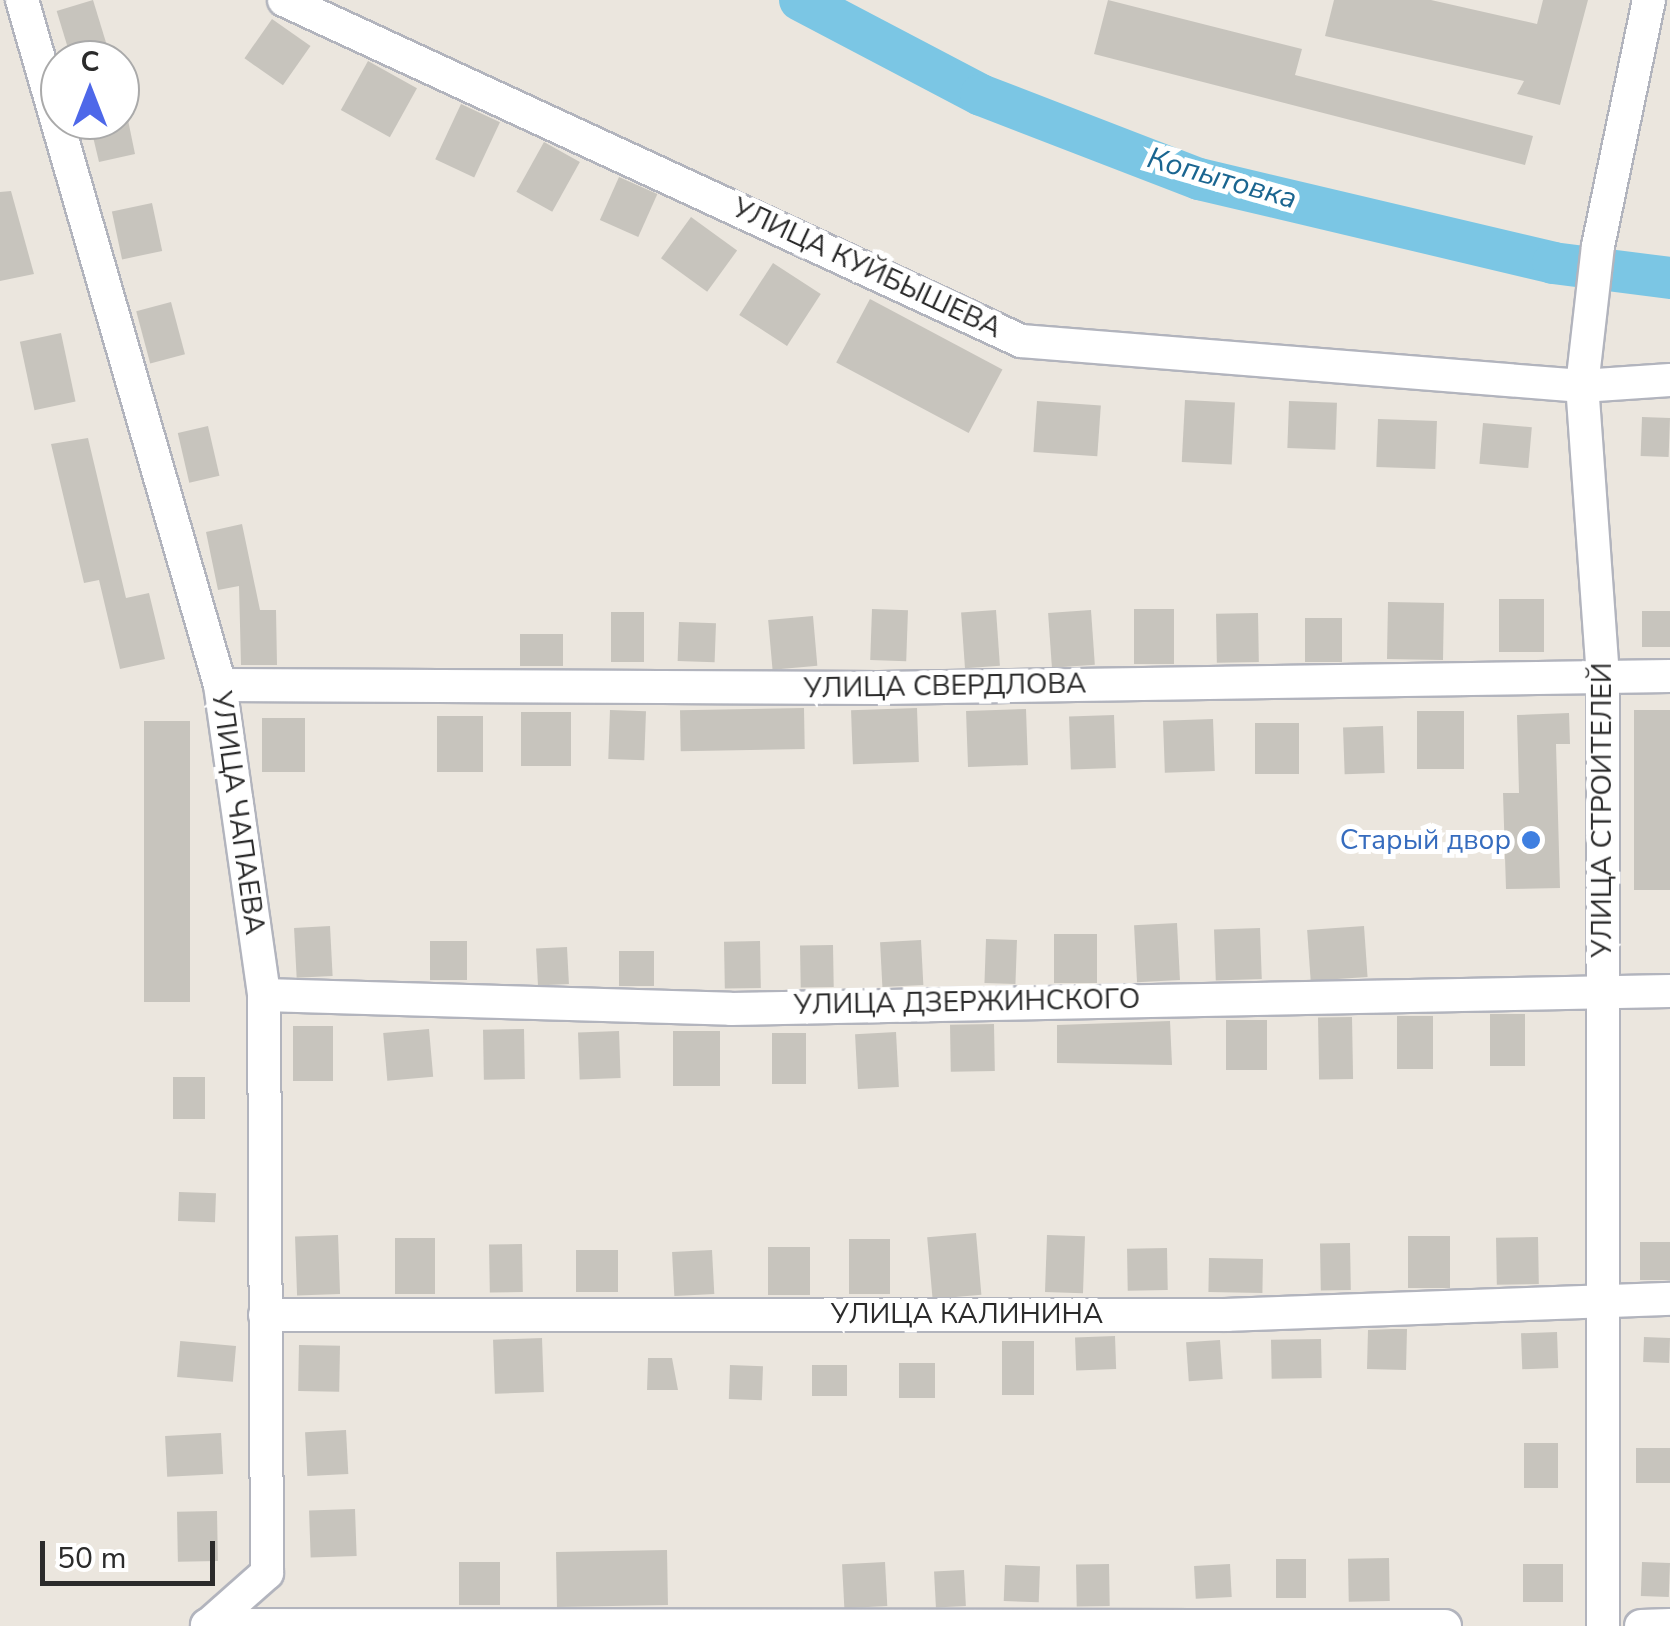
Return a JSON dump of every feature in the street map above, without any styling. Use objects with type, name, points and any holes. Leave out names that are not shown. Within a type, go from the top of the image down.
[{"type":"street","name":"УЛИЦА ЧАПАЕВА","points":[[22,0],[220,685],[264,995],[267,1572],[207,1626]]},
{"type":"street","name":"УЛИЦА КУЙБЫШЕВА","points":[[284,0],[1021,341],[1582,386],[1670,380]]},
{"type":"street","name":"УЛИЦА СТРОИТЕЛЕЙ","points":[[1603,1626],[1603,676],[1582,386],[1590,292],[1649,0]]},
{"type":"street","name":"УЛИЦА СВЕРДЛОВА","points":[[220,685],[879,688],[1670,676]]},
{"type":"street","name":"УЛИЦА ДЗЕРЖИНСКОГО","points":[[264,995],[731,1009],[1670,991]]},
{"type":"street","name":"УЛИЦА КАЛИНИНА","points":[[264,1315],[1227,1314],[1670,1300]]},
{"type":"street","points":[[1641,1626],[1670,1625]]},
{"type":"street","points":[[207,1626],[1445,1626]]},
{"type":"building","points":[[93,0],[105,40],[65,40],[57,11]]},
{"type":"building","points":[[1108,0],[1302,49],[1295,75],[1533,136],[1525,165],[1094,54]]},
{"type":"building","points":[[1334,0],[1431,0],[1537,24],[1543,0],[1588,0],[1560,105],[1517,94],[1524,81],[1325,36]]},
{"type":"building","points":[[272,19],[311,46],[283,85],[244,58]]},
{"type":"building","points":[[368,61],[417,88],[390,137],[341,110]]},
{"type":"building","points":[[461,104],[500,122],[474,177],[435,159]]},
{"type":"building","points":[[94,140],[132,140],[135,154],[99,162]]},
{"type":"building","points":[[544,142],[580,162],[552,212],[516,192]]},
{"type":"building","points":[[619,177],[657,194],[638,237],[600,220]]},
{"type":"building","points":[[11,191],[34,274],[0,281],[0,192]]},
{"type":"building","points":[[152,203],[162,251],[122,259],[112,212]]},
{"type":"building","points":[[691,217],[737,251],[707,292],[661,258]]},
{"type":"building","points":[[773,263],[821,294],[787,346],[739,315]]},
{"type":"building","points":[[870,299],[1002,369],[969,433],[836,363]]},
{"type":"building","points":[[171,302],[185,354],[150,363],[136,311]]},
{"type":"building","points":[[61,333],[76,401],[34,410],[20,342]]},
{"type":"building","points":[[1185,400],[1235,403],[1232,465],[1182,462]]},
{"type":"building","points":[[1037,401],[1101,405],[1097,456],[1033,452]]},
{"type":"building","points":[[1289,401],[1337,403],[1335,450],[1287,448]]},
{"type":"building","points":[[1642,417],[1670,418],[1669,457],[1641,456]]},
{"type":"building","points":[[1378,419],[1437,421],[1435,469],[1376,467]]},
{"type":"building","points":[[1483,423],[1532,427],[1528,468],[1479,464]]},
{"type":"building","points":[[208,426],[219,476],[189,483],[178,433]]},
{"type":"building","points":[[88,438],[126,598],[149,593],[165,659],[120,669],[99,580],[84,583],[51,444]]},
{"type":"building","points":[[242,524],[260,610],[276,610],[277,665],[241,665],[239,586],[218,590],[206,532]]},
{"type":"building","points":[[1499,599],[1544,599],[1544,652],[1499,652]]},
{"type":"building","points":[[1388,602],[1444,603],[1443,660],[1387,659]]},
{"type":"building","points":[[872,609],[908,610],[906,661],[870,660]]},
{"type":"building","points":[[1134,609],[1174,609],[1174,664],[1134,664]]},
{"type":"building","points":[[996,610],[1000,666],[965,668],[961,612]]},
{"type":"building","points":[[1091,610],[1095,665],[1052,668],[1048,613]]},
{"type":"building","points":[[1642,611],[1670,611],[1670,647],[1642,647]]},
{"type":"building","points":[[611,612],[644,612],[644,662],[611,662]]},
{"type":"building","points":[[1258,613],[1259,662],[1217,663],[1216,614]]},
{"type":"building","points":[[813,616],[817,666],[773,670],[768,620]]},
{"type":"building","points":[[1305,618],[1342,618],[1342,662],[1305,662]]},
{"type":"building","points":[[679,622],[716,623],[715,662],[678,661]]},
{"type":"building","points":[[520,634],[563,634],[563,666],[520,666]]},
{"type":"building","points":[[804,708],[805,749],[681,751],[680,710]]},
{"type":"building","points":[[917,708],[919,762],[853,764],[851,710]]},
{"type":"building","points":[[1026,709],[1028,765],[968,767],[966,711]]},
{"type":"building","points":[[610,710],[646,711],[644,760],[608,759]]},
{"type":"building","points":[[1634,710],[1670,710],[1670,890],[1634,890]]},
{"type":"building","points":[[1417,711],[1464,711],[1464,769],[1417,769]]},
{"type":"building","points":[[521,712],[571,712],[571,766],[521,766]]},
{"type":"building","name":"Старый двор","points":[[1569,713],[1570,744],[1556,744],[1560,888],[1506,889],[1503,793],[1519,793],[1517,715]]},
{"type":"building","points":[[1114,715],[1116,768],[1071,770],[1069,717]]},
{"type":"building","points":[[437,716],[483,716],[483,772],[437,772]]},
{"type":"building","points":[[262,718],[305,718],[305,772],[262,772]]},
{"type":"building","points":[[1213,719],[1215,771],[1165,773],[1163,721]]},
{"type":"building","points":[[144,721],[190,721],[190,1002],[144,1002]]},
{"type":"building","points":[[1255,723],[1299,723],[1299,774],[1255,774]]},
{"type":"building","points":[[1383,726],[1385,773],[1345,774],[1343,727]]},
{"type":"building","points":[[1177,923],[1180,980],[1137,982],[1134,925]]},
{"type":"building","points":[[330,926],[333,976],[297,978],[294,928]]},
{"type":"building","points":[[1364,926],[1368,977],[1311,981],[1307,930]]},
{"type":"building","points":[[1260,928],[1262,979],[1216,981],[1214,930]]},
{"type":"building","points":[[1054,934],[1097,934],[1097,983],[1054,983]]},
{"type":"building","points":[[986,939],[1017,940],[1015,984],[984,983]]},
{"type":"building","points":[[921,940],[923,985],[882,987],[880,942]]},
{"type":"building","points":[[430,941],[467,941],[467,980],[430,980]]},
{"type":"building","points":[[760,941],[761,988],[725,989],[724,942]]},
{"type":"building","points":[[833,945],[834,987],[801,988],[800,946]]},
{"type":"building","points":[[567,947],[569,984],[538,986],[536,949]]},
{"type":"building","points":[[619,951],[654,951],[654,986],[619,986]]},
{"type":"building","points":[[1490,1014],[1525,1014],[1525,1066],[1490,1066]]},
{"type":"building","points":[[1397,1016],[1433,1016],[1433,1069],[1397,1069]]},
{"type":"building","points":[[1352,1017],[1353,1079],[1319,1080],[1318,1018]]},
{"type":"building","points":[[1226,1020],[1267,1020],[1267,1070],[1226,1070]]},
{"type":"building","points":[[1170,1021],[1172,1065],[1057,1063],[1057,1025]]},
{"type":"building","points":[[994,1024],[995,1071],[951,1072],[950,1025]]},
{"type":"building","points":[[293,1026],[333,1026],[333,1081],[293,1081]]},
{"type":"building","points":[[429,1029],[433,1077],[387,1081],[383,1033]]},
{"type":"building","points":[[524,1029],[525,1079],[484,1080],[483,1030]]},
{"type":"building","points":[[619,1031],[621,1078],[580,1079],[578,1032]]},
{"type":"building","points":[[673,1031],[720,1031],[720,1086],[673,1086]]},
{"type":"building","points":[[896,1032],[899,1087],[858,1089],[855,1034]]},
{"type":"building","points":[[772,1033],[806,1033],[806,1084],[772,1084]]},
{"type":"building","points":[[173,1077],[205,1077],[205,1119],[173,1119]]},
{"type":"building","points":[[179,1192],[216,1193],[215,1222],[178,1221]]},
{"type":"building","points":[[976,1233],[981,1295],[933,1299],[927,1237]]},
{"type":"building","points":[[338,1235],[340,1294],[297,1295],[295,1237]]},
{"type":"building","points":[[1047,1235],[1085,1236],[1083,1293],[1045,1292]]},
{"type":"building","points":[[1408,1236],[1450,1236],[1450,1288],[1408,1288]]},
{"type":"building","points":[[1538,1237],[1539,1284],[1497,1285],[1496,1238]]},
{"type":"building","points":[[395,1238],[435,1238],[435,1294],[395,1294]]},
{"type":"building","points":[[849,1239],[890,1239],[890,1294],[849,1294]]},
{"type":"building","points":[[1640,1242],[1670,1242],[1670,1280],[1640,1280]]},
{"type":"building","points":[[1350,1243],[1351,1290],[1321,1291],[1320,1244]]},
{"type":"building","points":[[522,1244],[523,1292],[490,1293],[489,1245]]},
{"type":"building","points":[[768,1247],[810,1247],[810,1295],[768,1295]]},
{"type":"building","points":[[1167,1248],[1168,1290],[1128,1291],[1127,1249]]},
{"type":"building","points":[[576,1250],[618,1250],[618,1292],[576,1292]]},
{"type":"building","points":[[712,1250],[714,1294],[674,1296],[672,1252]]},
{"type":"building","points":[[1209,1258],[1263,1259],[1262,1293],[1208,1292]]},
{"type":"building","points":[[1407,1329],[1406,1370],[1367,1369],[1368,1330]]},
{"type":"building","points":[[1557,1332],[1558,1368],[1522,1369],[1521,1333]]},
{"type":"building","points":[[1115,1336],[1116,1369],[1076,1370],[1075,1337]]},
{"type":"building","points":[[1644,1337],[1670,1338],[1669,1363],[1643,1362]]},
{"type":"building","points":[[542,1338],[544,1392],[495,1394],[493,1340]]},
{"type":"building","points":[[1321,1339],[1322,1378],[1272,1379],[1271,1340]]},
{"type":"building","points":[[1220,1340],[1223,1379],[1189,1381],[1186,1342]]},
{"type":"building","points":[[180,1341],[236,1346],[233,1382],[177,1377]]},
{"type":"building","points":[[1002,1341],[1034,1341],[1034,1395],[1002,1395]]},
{"type":"building","points":[[299,1345],[340,1346],[339,1392],[298,1391]]},
{"type":"building","points":[[648,1358],[672,1358],[678,1390],[647,1390]]},
{"type":"building","points":[[899,1363],[935,1363],[935,1398],[899,1398]]},
{"type":"building","points":[[730,1365],[763,1366],[762,1400],[729,1399]]},
{"type":"building","points":[[812,1365],[847,1365],[847,1396],[812,1396]]},
{"type":"building","points":[[346,1430],[348,1474],[307,1476],[305,1432]]},
{"type":"building","points":[[221,1433],[223,1474],[167,1477],[165,1436]]},
{"type":"building","points":[[1524,1443],[1558,1443],[1558,1488],[1524,1488]]},
{"type":"building","points":[[1636,1448],[1670,1448],[1670,1483],[1636,1483]]},
{"type":"building","points":[[355,1509],[357,1556],[311,1558],[309,1511]]},
{"type":"building","points":[[217,1511],[218,1561],[178,1562],[177,1512]]},
{"type":"building","points":[[667,1550],[668,1605],[557,1607],[556,1552]]},
{"type":"building","points":[[1389,1558],[1390,1601],[1349,1602],[1348,1559]]},
{"type":"building","points":[[1276,1559],[1306,1559],[1306,1598],[1276,1598]]},
{"type":"building","points":[[459,1562],[500,1562],[500,1605],[459,1605]]},
{"type":"building","points":[[885,1562],[887,1606],[844,1608],[842,1564]]},
{"type":"building","points":[[1642,1562],[1670,1563],[1669,1597],[1641,1596]]},
{"type":"building","points":[[1109,1564],[1110,1606],[1077,1607],[1076,1565]]},
{"type":"building","points":[[1230,1564],[1232,1597],[1196,1599],[1194,1566]]},
{"type":"building","points":[[1523,1564],[1563,1564],[1563,1602],[1523,1602]]},
{"type":"building","points":[[1005,1565],[1040,1566],[1039,1602],[1004,1601]]},
{"type":"building","points":[[964,1570],[966,1606],[936,1608],[934,1572]]},
{"type":"waterway","name":"Копытовка","points":[[800,0],[981,95],[1199,179],[1553,263],[1670,278]]},
{"type":"place","name":"Старый двор","points":[[1531,840]]}]
